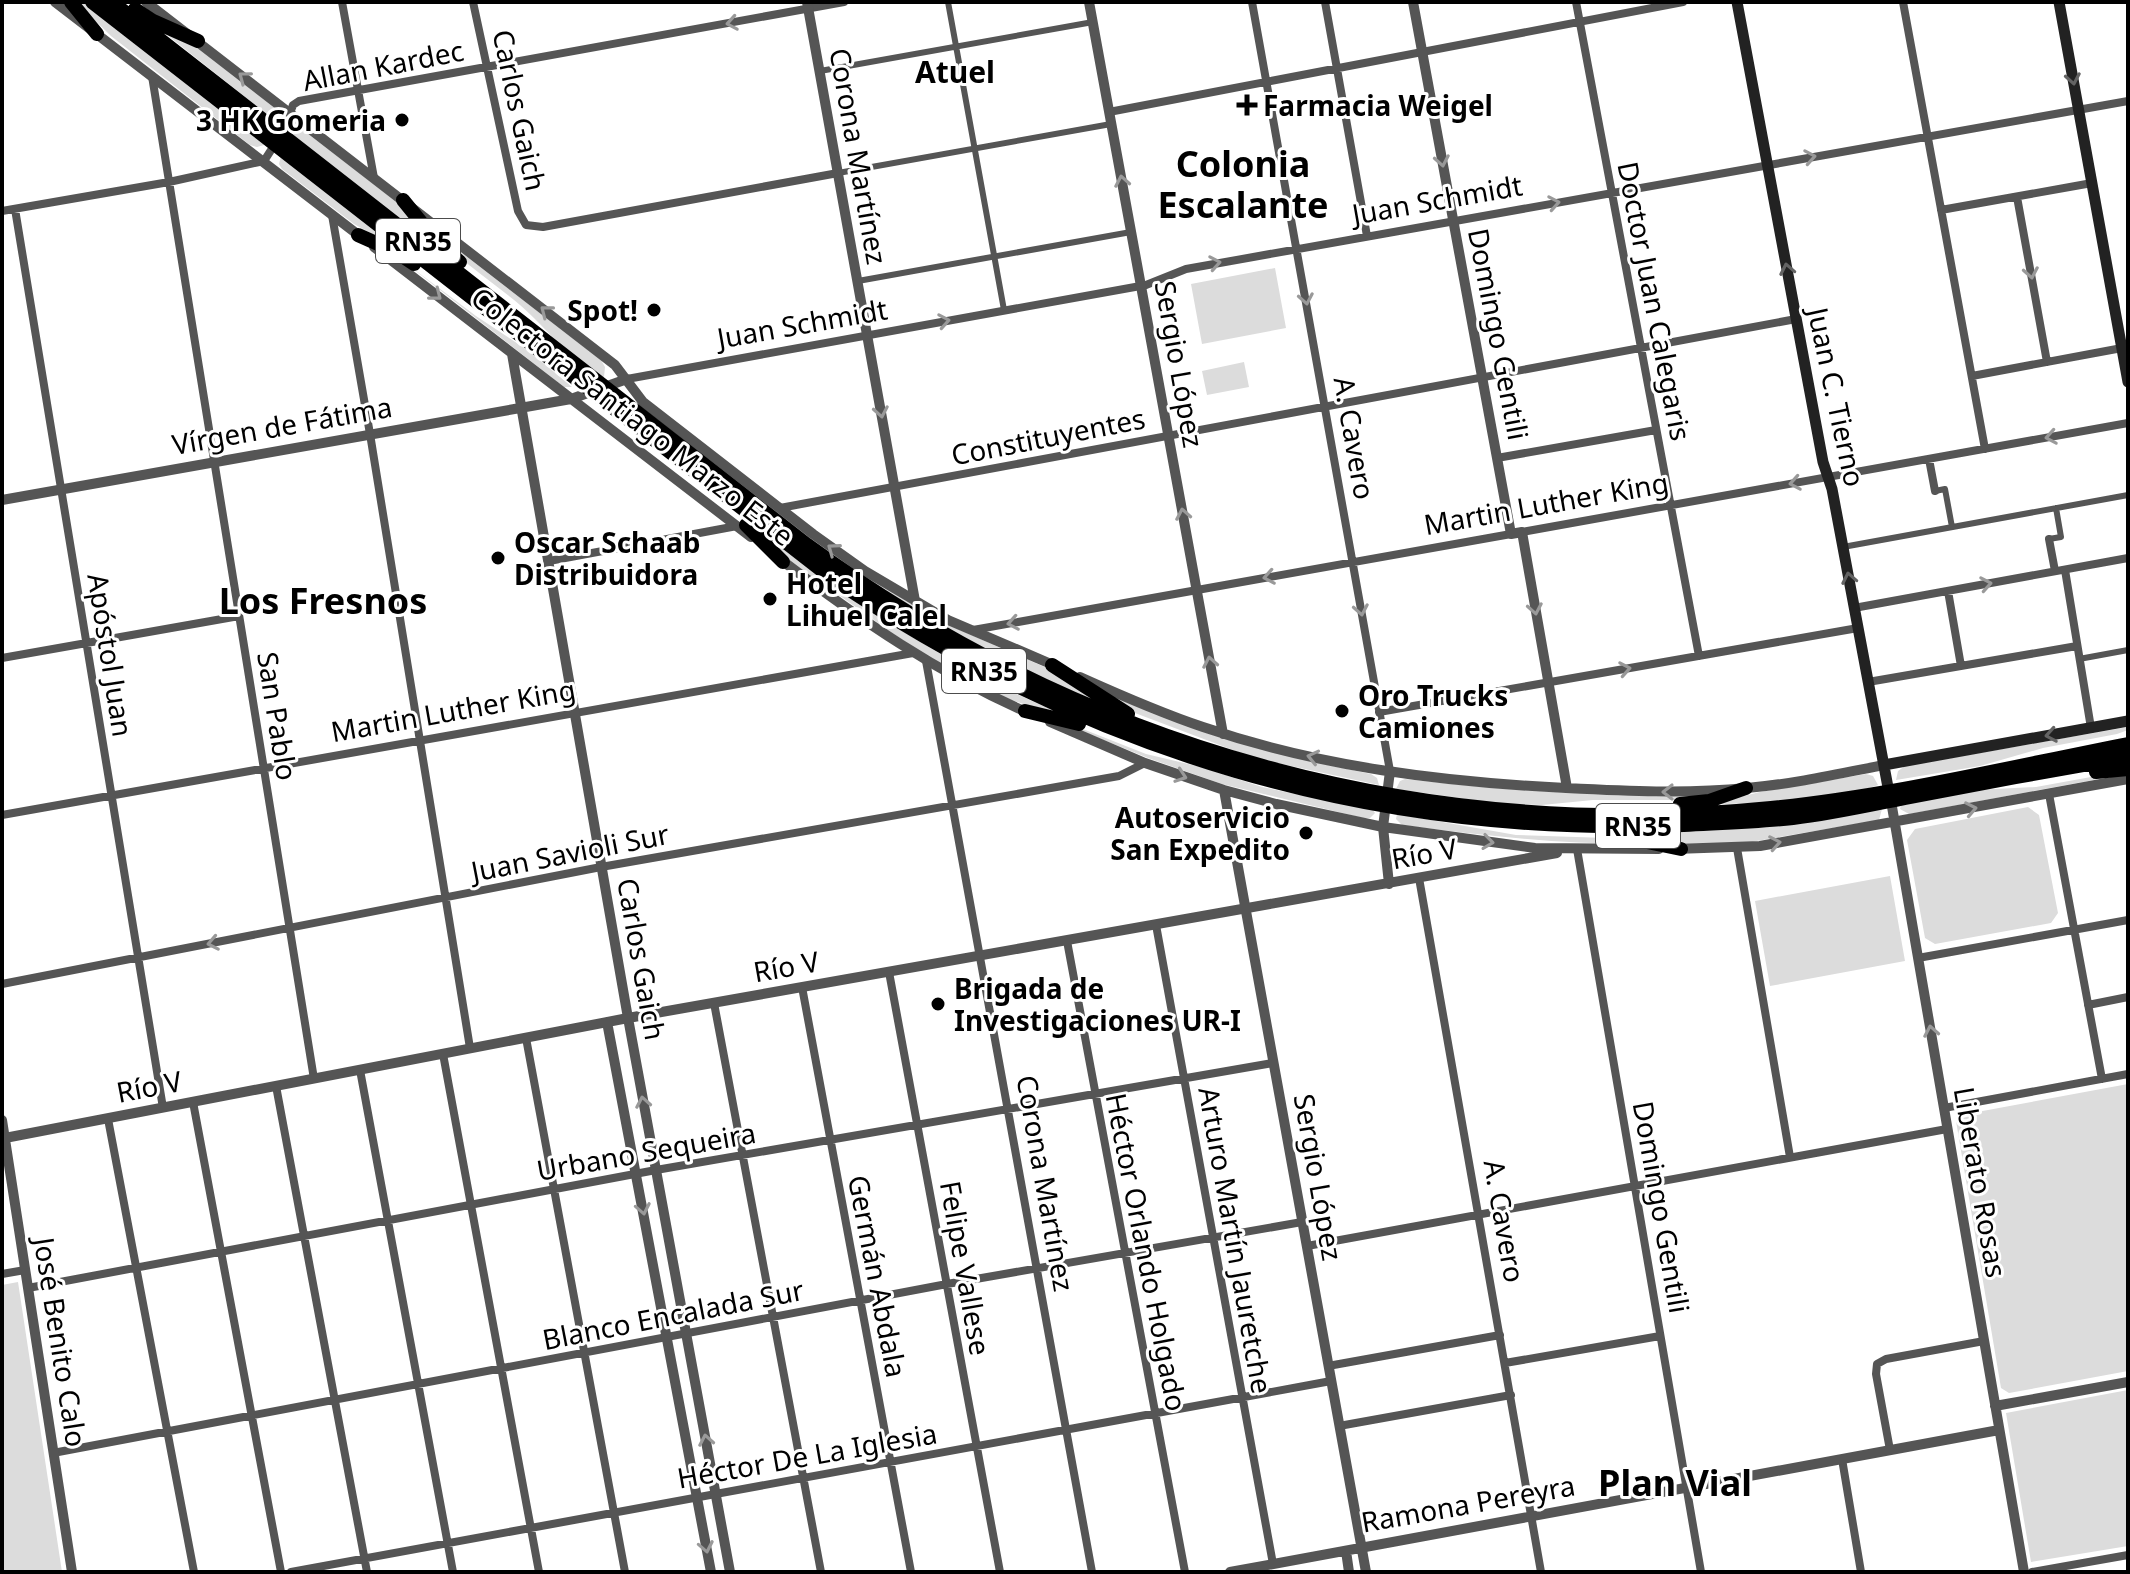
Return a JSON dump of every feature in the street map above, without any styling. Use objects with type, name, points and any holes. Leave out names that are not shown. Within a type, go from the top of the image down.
[{"type":"highway","points":[[71,2],[97,34]]},
{"type":"highway","name":"RN35","points":[[92,2],[554,348],[636,426],[799,555],[923,637],[1027,692],[1176,753],[1284,786],[1387,800],[1544,813],[1646,814],[1748,810],[1890,795]]},
{"type":"highway","name":"RN35","points":[[112,2],[529,343],[879,595],[941,633],[1029,679],[1167,737],[1243,762],[1445,816],[1543,825],[1666,825],[1792,818],[2128,744]]},
{"type":"highway","points":[[126,2],[153,21],[198,41]]},
{"type":"highway","points":[[403,200],[438,243],[523,314],[554,348]]},
{"type":"highway","points":[[358,235],[404,257],[472,308],[529,343]]},
{"type":"highway","points":[[636,426],[674,468],[755,531],[783,562]]},
{"type":"highway","points":[[1052,665],[1128,714],[1206,742],[1243,762]]},
{"type":"highway","points":[[1025,711],[1067,719],[1141,748],[1176,753]]},
{"type":"highway","points":[[1975,779],[2040,753],[2128,735]]},
{"type":"highway","name":"RN35","points":[[1975,779],[2128,757]]},
{"type":"highway","points":[[1975,779],[2040,782],[2128,769]]},
{"type":"highway","points":[[1544,813],[1587,805],[1701,802],[1746,788]]},
{"type":"highway","points":[[1445,816],[1529,832],[1621,835],[1681,849]]},
{"type":"main road","name":"Juan C. Tierno","points":[[1737,2],[1890,795]]},
{"type":"main road","points":[[2059,2],[2128,382]]},
{"type":"main road","name":"Colectora Santiago Marzo Este","points":[[1884,765],[2128,721]]},
{"type":"street","name":"Colectora Santiago Marzo Este","points":[[55,2],[783,562],[913,653],[1025,711],[1145,763],[1276,804],[1383,827],[1505,845],[1577,849],[1737,848],[1895,823],[2128,779]]},
{"type":"street","name":"Colectora Santiago Marzo Este","points":[[146,2],[615,365],[643,402],[865,571],[915,601],[1052,665],[1167,714],[1223,734],[1322,760],[1468,782],[1652,792],[1746,788],[1884,765]]},
{"type":"street","points":[[342,2],[374,178]]},
{"type":"street","name":"Carlos Gaich","points":[[473,2],[518,211],[526,225],[539,227],[838,173]]},
{"type":"street","name":"Allan Kardec","points":[[293,114],[293,105],[299,101],[808,5],[844,2]]},
{"type":"street","points":[[948,2],[1004,310]]},
{"type":"street","name":"Sergio López","points":[[1089,2],[1223,734]]},
{"type":"street","name":"A. Cavero","points":[[1252,2],[1390,771],[1383,827],[1389,884]]},
{"type":"street","points":[[1325,2],[1367,236]]},
{"type":"street","name":"Domingo Gentili","points":[[1413,2],[1497,458],[1517,533],[1549,682],[1567,788]]},
{"type":"street","name":"Doctor Juan Calegaris","points":[[1576,2],[1699,656]]},
{"type":"street","points":[[838,173],[974,148],[1266,82],[1683,2]]},
{"type":"street","points":[[1903,2],[1985,449]]},
{"type":"street","name":"Corona Martínez","points":[[808,5],[915,601]]},
{"type":"street","points":[[820,71],[1093,22]]},
{"type":"street","name":"San Pablo","points":[[152,76],[314,1079]]},
{"type":"street","name":"Juan Schmidt","points":[[571,399],[627,379],[1141,285],[1182,269],[2128,101]]},
{"type":"street","points":[[2,211],[169,182],[264,161],[293,114]]},
{"type":"street","points":[[1941,210],[2092,183]]},
{"type":"street","points":[[2017,197],[2047,362]]},
{"type":"street","name":"Apóstol Juan","points":[[15,209],[163,1108]]},
{"type":"street","points":[[332,215],[470,1048]]},
{"type":"street","points":[[858,281],[1131,232]]},
{"type":"street","name":"Constituyentes","points":[[780,508],[1796,319]]},
{"type":"street","points":[[1972,376],[2122,348]]},
{"type":"street","name":"Carlos Gaich","points":[[512,354],[628,1018],[730,1572]]},
{"type":"street","name":"Vírgen de Fátima","points":[[2,500],[571,399]]},
{"type":"street","name":"Martin Luther King","points":[[973,630],[2128,423]]},
{"type":"street","points":[[1497,458],[1656,430]]},
{"type":"street","points":[[1929,459],[1935,491],[1945,489],[1952,527]]},
{"type":"street","points":[[1843,547],[2128,495]]},
{"type":"street","points":[[2056,508],[2061,537],[2049,539],[2060,570],[2077,646],[2091,728]]},
{"type":"street","points":[[549,561],[737,526]]},
{"type":"street","points":[[1854,608],[2128,558]]},
{"type":"street","points":[[1948,591],[1961,666]]},
{"type":"street","points":[[2,658],[239,616]]},
{"type":"street","points":[[1379,712],[1858,628]]},
{"type":"street","points":[[1868,682],[2077,646]]},
{"type":"street","points":[[2079,659],[2128,650]]},
{"type":"street","name":"Martin Luther King","points":[[2,815],[913,653]]},
{"type":"street","name":"Corona Martínez","points":[[926,661],[1092,1572]]},
{"type":"street","name":"Juan Savioli Sur","points":[[2,984],[601,867],[1119,776],[1145,763]]},
{"type":"street","name":"Sergio López","points":[[1224,790],[1366,1572]]},
{"type":"street","points":[[2049,794],[2102,1079]]},
{"type":"street","name":"Liberato Rosas","points":[[1890,795],[2024,1572]]},
{"type":"street","points":[[1737,848],[1790,1157]]},
{"type":"street","name":"Domingo Gentili","points":[[1577,849],[1701,1572]]},
{"type":"street","name":"Río V","points":[[4,1135],[108,1119],[628,1018],[1577,849]]},
{"type":"street","name":"A. Cavero","points":[[1419,878],[1541,1572]]},
{"type":"street","points":[[1918,958],[2128,920]]},
{"type":"street","name":"Arturo Martín Jauretche","points":[[1156,925],[1273,1564]]},
{"type":"street","name":"Héctor Orlando Holgado","points":[[1067,941],[1185,1572]]},
{"type":"street","name":"Felipe Vallese","points":[[889,972],[1000,1572]]},
{"type":"street","name":"Germán Abdala","points":[[802,987],[911,1572]]},
{"type":"street","points":[[2088,1005],[2128,997]]},
{"type":"street","points":[[714,1003],[821,1572]]},
{"type":"street","name":"Carlos Gaich","points":[[607,1022],[711,1572]]},
{"type":"street","points":[[526,1038],[625,1572]]},
{"type":"street","points":[[443,1054],[539,1572]]},
{"type":"street","name":"Urbano Sequeira","points":[[28,1288],[656,1170],[1273,1063]]},
{"type":"street","points":[[360,1070],[453,1572]]},
{"type":"street","points":[[1944,1108],[2128,1074]]},
{"type":"street","points":[[276,1086],[367,1572]]},
{"type":"street","points":[[193,1102],[281,1572]]},
{"type":"street","points":[[108,1119],[194,1572]]},
{"type":"street","name":"José Benito Calo","points":[[2,1120],[72,1572]]},
{"type":"street","points":[[1307,1246],[1947,1129]]},
{"type":"street","name":"Blanco Encalada Sur","points":[[53,1453],[947,1284],[1302,1222]]},
{"type":"street","points":[[2,1274],[25,1270]]},
{"type":"street","points":[[1328,1366],[1500,1335]]},
{"type":"street","points":[[1505,1363],[1660,1336]]},
{"type":"street","points":[[1890,1450],[1877,1364],[1886,1359],[1984,1341]]},
{"type":"street","name":"Héctor De La Iglesia","points":[[291,1572],[1331,1381]]},
{"type":"street","points":[[1995,1406],[2128,1382]]},
{"type":"street","points":[[1339,1426],[1511,1395]]},
{"type":"street","name":"Ramona Pereyra","points":[[1230,1572],[1999,1430]]},
{"type":"street","points":[[1842,1459],[1861,1572]]},
{"type":"street","points":[[1346,1551],[1349,1572]]},
{"type":"street","points":[[2032,1572],[2128,1555]]},
{"type":"shaded area","points":[[76,2],[82,2],[263,141],[264,145],[250,145],[111,36]]},
{"type":"shaded area","points":[[157,27],[198,48],[280,111],[280,121],[278,123]]},
{"type":"shaded area","points":[[296,130],[303,130],[397,202],[429,242],[293,135]]},
{"type":"shaded area","points":[[281,156],[408,254],[354,224],[282,169],[279,164]]},
{"type":"shaded area","points":[[436,233],[601,360],[605,367],[604,377],[571,355],[520,305],[466,262]]},
{"type":"shaded area","points":[[403,261],[529,351],[572,387],[564,387]]},
{"type":"shaded area","points":[[1275,268],[1286,328],[1202,344],[1191,284]]},
{"type":"shaded area","points":[[1244,362],[1249,387],[1207,395],[1202,371]]},
{"type":"shaded area","points":[[620,390],[799,529],[871,580],[946,624],[1049,669],[1103,703],[1081,696],[942,629],[833,558]]},
{"type":"shaded area","points":[[766,536],[835,587],[906,633],[980,675],[1057,712],[999,695],[941,665],[797,567]]},
{"type":"shaded area","points":[[1107,694],[1237,741],[1371,774],[1377,778],[1379,785],[1254,758],[1135,713]]},
{"type":"shaded area","points":[[1060,720],[1146,754],[1201,767],[1262,787],[1373,810],[1375,813],[1370,818],[1363,818],[1222,784],[1148,758]]},
{"type":"shaded area","points":[[2128,727],[2128,730],[2117,734],[2043,748],[1980,766],[1896,780],[1898,771],[1905,766]]},
{"type":"shaded area","points":[[1866,774],[1873,776],[1878,785],[1818,798],[1711,804],[1760,792]]},
{"type":"shaded area","points":[[2102,775],[2121,775],[1909,814],[1900,809],[1901,805],[1975,790],[2036,787]]},
{"type":"shaded area","points":[[1405,779],[1556,792],[1708,795],[1676,800],[1502,804],[1396,789]]},
{"type":"shaded area","points":[[2028,807],[2039,815],[2058,913],[2051,923],[1935,944],[1925,938],[1907,840],[1915,829]]},
{"type":"shaded area","points":[[1882,809],[1879,820],[1745,843],[1683,844],[1633,833]]},
{"type":"shaded area","points":[[1397,814],[1516,835],[1606,838],[1635,844],[1547,841],[1402,825],[1396,819]]},
{"type":"shaded area","points":[[1890,876],[1905,961],[1770,986],[1755,901]]},
{"type":"shaded area","points":[[2128,1084],[2128,1371],[2009,1393],[2001,1388],[1956,1121],[1961,1115]]},
{"type":"shaded area","points":[[18,1282],[62,1572],[2,1572],[2,1285]]},
{"type":"shaded area","points":[[2128,1390],[2128,1546],[2031,1562],[2006,1413]]},
{"type":"place","name":"Farmacia Weigel","points":[[1247,105]]},
{"type":"place","name":"3 HK Gomeria","points":[[402,120]]},
{"type":"place","name":"Spot!","points":[[654,310]]},
{"type":"place","name":"Oscar Schaab Distribuidora","points":[[498,558]]},
{"type":"place","name":"Hotel Lihuel Calel","points":[[770,599]]},
{"type":"place","name":"Oro Trucks Camiones","points":[[1342,711]]},
{"type":"place","name":"Autoservicio San Expedito","points":[[1306,833]]},
{"type":"place","name":"Brigada de Investigaciones UR-I","points":[[938,1004]]},
{"type":"district","name":"Atuel","points":[[955,71]]},
{"type":"district","name":"Colonia Escalante","points":[[1243,184]]},
{"type":"district","name":"Los Fresnos","points":[[323,600]]},
{"type":"district","name":"Plan Vial","points":[[1675,1482]]}]
